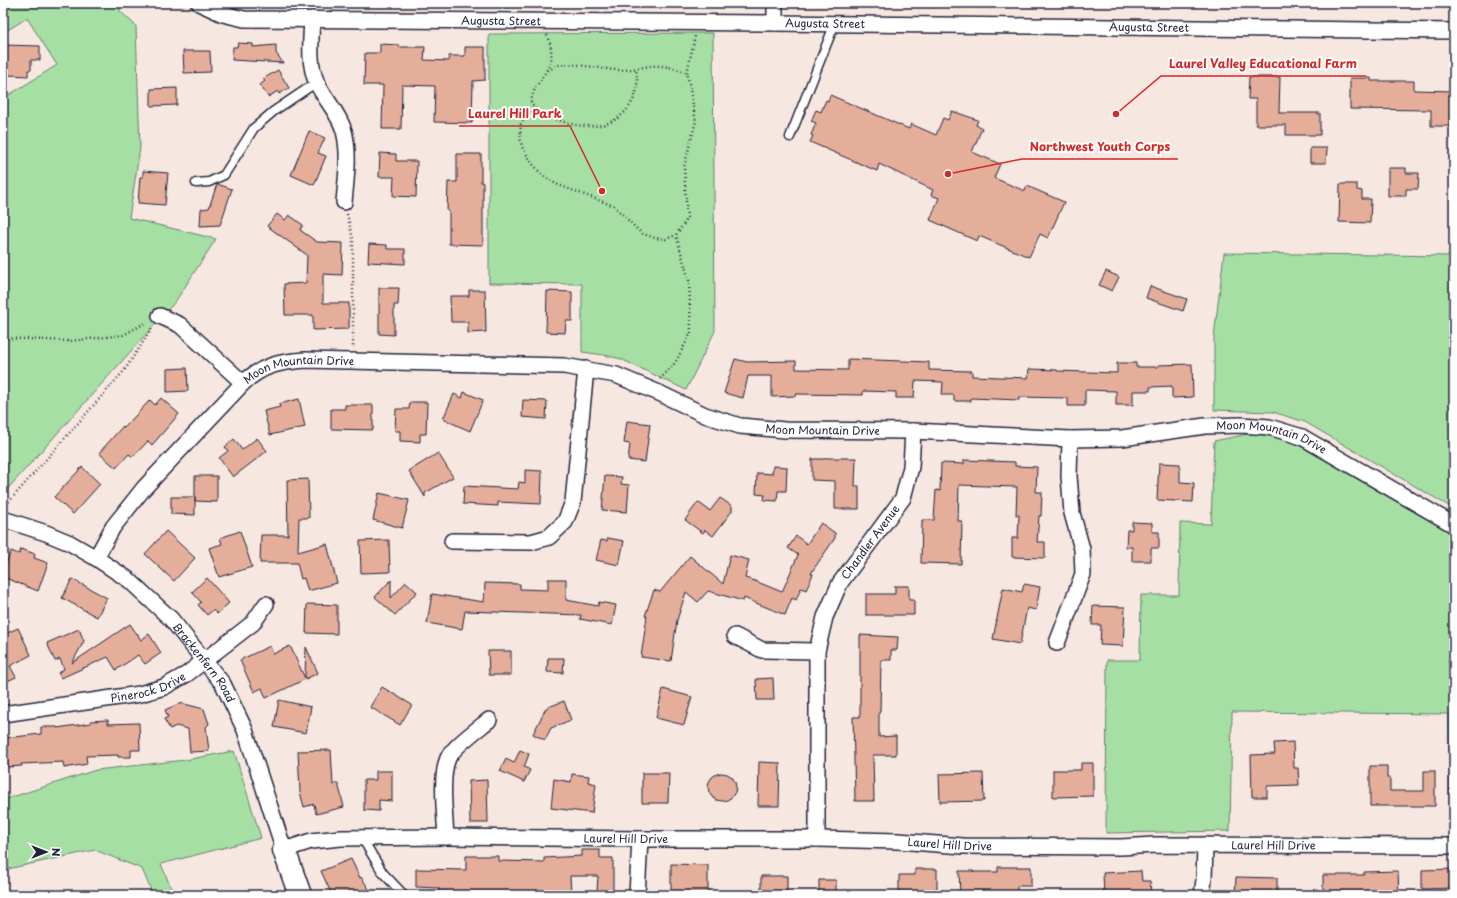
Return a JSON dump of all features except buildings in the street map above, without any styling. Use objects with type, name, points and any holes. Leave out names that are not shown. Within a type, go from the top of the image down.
[{"type":"street","name":"Augusta Street","points":[[199,3],[223,14],[244,19],[541,22],[775,22],[1454,31]]},
{"type":"street","points":[[775,3],[775,22]]},
{"type":"street","points":[[312,19],[311,61],[317,82],[338,115],[344,132],[347,172],[344,202]]},
{"type":"street","points":[[160,316],[180,325],[243,382]]},
{"type":"street","name":"Moon Mountain Drive","points":[[96,558],[114,526],[144,488],[243,382],[254,372],[286,361],[305,360],[564,366],[586,369],[616,375],[705,415],[740,426],[785,430],[913,431],[1070,439],[1122,438],[1205,426],[1241,425],[1269,428],[1302,437],[1454,524]]},
{"type":"street","points":[[452,541],[531,542],[549,537],[566,522],[573,502],[586,369]]},
{"type":"street","name":"Chandler Avenue","points":[[817,839],[817,651],[826,617],[840,583],[903,498],[911,467],[913,431]]},
{"type":"street","points":[[1057,643],[1083,574],[1082,549],[1072,513],[1069,476],[1070,439]]},
{"type":"street","name":"Brackenfern Road","points":[[3,519],[46,533],[70,543],[96,558],[128,580],[171,618],[223,684],[245,730],[300,895]]},
{"type":"street","name":"Pinerock Drive","points":[[3,714],[140,694],[164,687],[187,674],[253,623],[266,604]]},
{"type":"street","points":[[735,636],[762,650],[817,651]]},
{"type":"street","points":[[446,837],[444,774],[448,757],[455,748],[489,720]]},
{"type":"street","name":"Laurel Hill Drive","points":[[284,850],[311,841],[341,838],[446,837],[817,839],[898,841],[963,846],[1454,846]]},
{"type":"street","points":[[637,895],[640,839]]},
{"type":"street","points":[[1202,895],[1205,845]]},
{"type":"lane","points":[[790,137],[834,23]]},
{"type":"lane","points":[[196,183],[209,182],[224,175],[254,128],[274,111],[317,82]]},
{"type":"lane","points":[[362,838],[383,873],[404,895]]},
{"type":"path","points":[[541,22],[551,44],[551,57],[548,71],[532,94],[531,103],[535,110],[564,122],[585,126],[601,126],[616,120],[628,110],[636,95],[638,79],[636,69]]},
{"type":"path","points":[[535,110],[527,115],[521,124],[520,136],[522,147],[542,175],[556,184],[614,206],[641,233],[654,238],[666,239],[676,235],[687,219],[684,166],[696,121],[688,73],[695,36],[694,22]]},
{"type":"path","points":[[548,71],[559,65],[573,64],[620,70],[651,66],[666,67],[679,69],[688,73]]},
{"type":"path","points":[[344,202],[353,239],[352,361]]},
{"type":"path","points":[[650,390],[675,363],[691,333],[689,280],[676,235]]},
{"type":"path","points":[[3,338],[70,341],[123,335],[160,316]]},
{"type":"path","points":[[3,508],[124,371],[160,316]]},
{"type":"green space","points":[[3,3],[120,3],[120,11],[136,26],[140,148],[129,218],[216,239],[175,302],[3,494],[3,96],[4,98],[57,65],[27,18],[3,33]]},
{"type":"green space","points":[[713,33],[715,331],[686,390],[621,359],[582,352],[582,284],[489,283],[489,34]]},
{"type":"green space","points":[[1224,253],[1454,256],[1454,509],[1305,422],[1273,412],[1214,410],[1214,337]]},
{"type":"green space","points":[[1253,433],[1290,440],[1454,535],[1454,830],[1450,830],[1449,714],[1232,712],[1230,831],[1106,833],[1107,660],[1140,660],[1141,595],[1179,595],[1180,523],[1211,524],[1214,441]]},
{"type":"green space","points":[[234,751],[261,838],[161,864],[174,895],[153,895],[142,869],[95,850],[3,870],[3,800],[96,770],[185,760]]},
{"type":"place","name":"Laurel Valley Educational Farm","points":[[1116,114]]},
{"type":"place","name":"Northwest Youth Corps","points":[[948,174]]},
{"type":"place","name":"Laurel Hill Park","points":[[602,191]]}]
